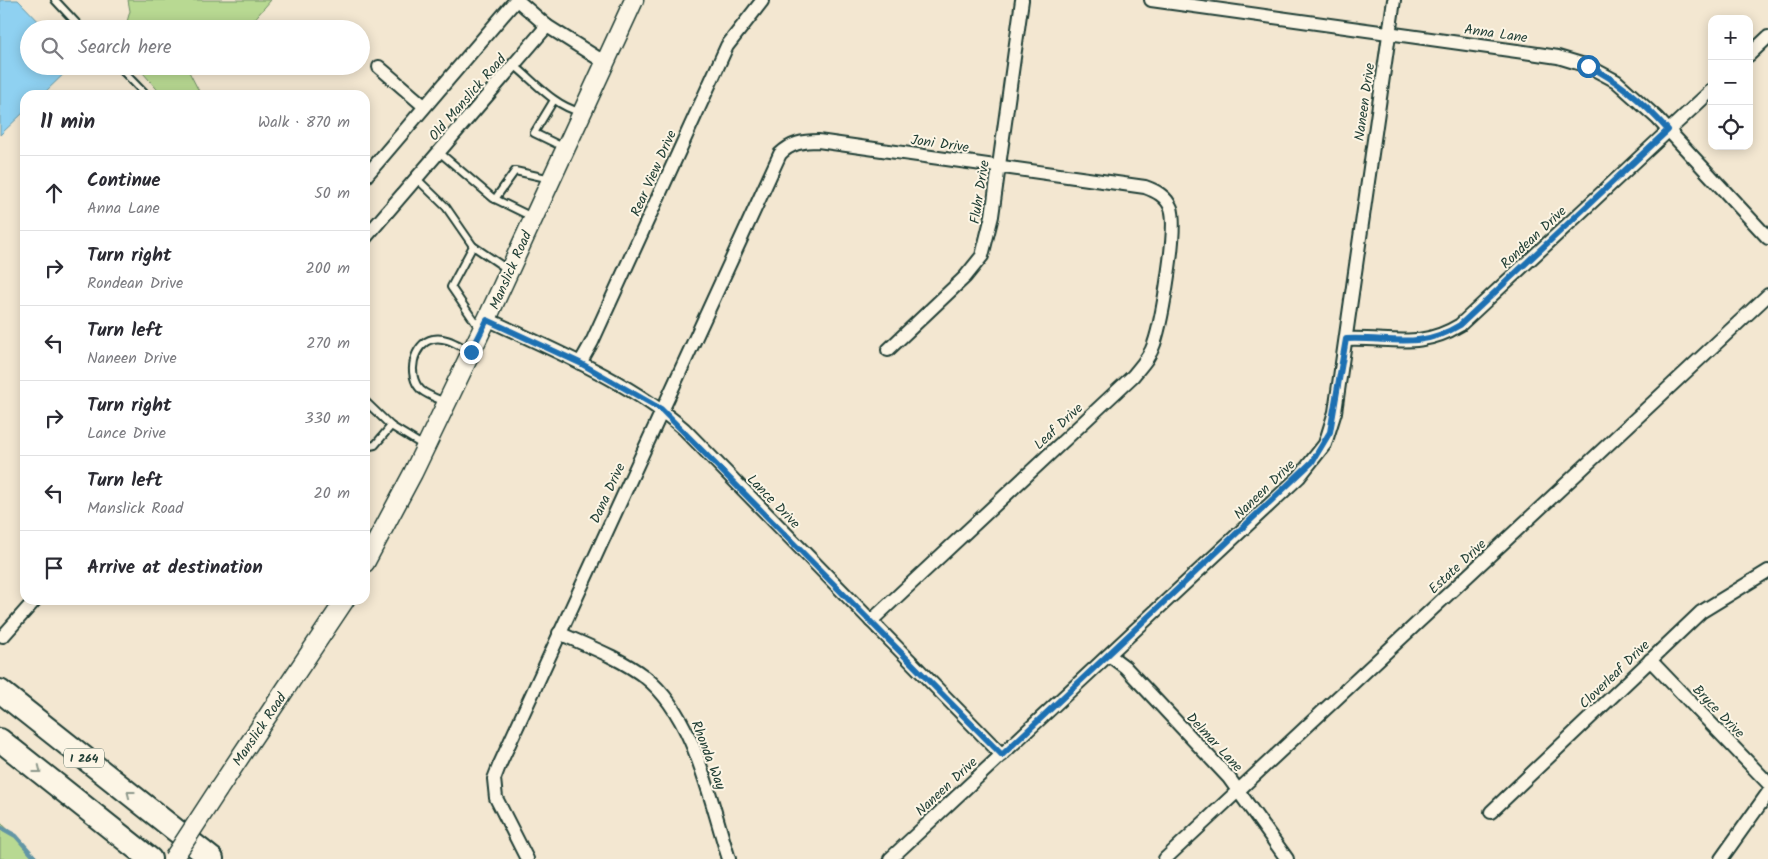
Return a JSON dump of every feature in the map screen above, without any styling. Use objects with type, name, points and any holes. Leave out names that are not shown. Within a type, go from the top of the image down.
[{"type":"highway","name":"I 264","points":[[0,691],[212,859]]},
{"type":"highway","name":"I 264","points":[[0,740],[150,859]]},
{"type":"main road","name":"Manslick Road","points":[[370,553],[426,447],[484,326],[634,0]]},
{"type":"main road","name":"Manslick Road","points":[[173,859],[342,605]]},
{"type":"street","points":[[370,171],[516,0],[547,26],[604,62]]},
{"type":"street","name":"Fluhr Drive","points":[[888,350],[965,277],[982,256],[992,216],[1022,0]]},
{"type":"street","name":"Anna Lane","points":[[1151,0],[1558,57],[1588,66],[1616,81],[1641,102],[1768,238]]},
{"type":"street","name":"Naneen Drive","points":[[890,859],[1312,462],[1330,432],[1346,339],[1394,0]]},
{"type":"street","name":"Rear View Drive","points":[[580,363],[592,342],[727,46],[762,1]]},
{"type":"street","name":"Old Manslick Road","points":[[370,232],[547,26]]},
{"type":"street","points":[[1753,50],[1768,37]]},
{"type":"street","points":[[379,67],[424,106]]},
{"type":"street","name":"Rondean Drive","points":[[1346,339],[1368,338],[1414,341],[1443,335],[1460,325],[1708,94]]},
{"type":"street","name":"Joni Drive","points":[[791,145],[806,141],[818,141],[1145,187],[1156,191],[1169,204]]},
{"type":"street","name":"Dana Drive","points":[[527,859],[496,798],[494,779],[773,164],[780,154],[791,145]]},
{"type":"street","name":"Leaf Drive","points":[[871,621],[1126,383],[1147,359],[1157,333],[1163,302],[1173,228],[1173,216],[1169,204]]},
{"type":"street","name":"Estate Drive","points":[[1165,859],[1768,295]]},
{"type":"street","name":"Lance Drive","points":[[484,326],[580,363],[661,409],[1002,755]]},
{"type":"street","name":"Cloverleaf Drive","points":[[1491,812],[1702,612],[1768,570]]},
{"type":"street","points":[[3,636],[31,605]]},
{"type":"street","name":"Rhonda Way","points":[[559,633],[628,666],[657,688],[670,703],[693,749],[729,859]]},
{"type":"street","name":"Delmar Lane","points":[[1109,655],[1125,667],[1239,791],[1287,859]]},
{"type":"street","name":"Bryce Drive","points":[[1650,660],[1768,783]]},
{"type":"street","points":[[1721,859],[1768,793]]},
{"type":"lane","points":[[55,0],[74,20]]},
{"type":"lane","points":[[514,65],[554,100],[567,108],[581,112]]},
{"type":"lane","points":[[127,75],[141,90]]},
{"type":"lane","points":[[554,100],[534,133],[565,148]]},
{"type":"lane","points":[[440,152],[495,199],[533,218]]},
{"type":"lane","points":[[495,199],[515,171],[551,180]]},
{"type":"lane","points":[[416,178],[446,207],[473,246],[509,271]]},
{"type":"lane","points":[[473,246],[451,287],[484,326]]},
{"type":"lane","points":[[446,403],[421,390],[412,378],[412,365],[423,344],[432,339],[447,340],[471,352]]},
{"type":"lane","points":[[370,406],[391,426],[426,447]]},
{"type":"lane","points":[[370,446],[375,445],[391,426]]},
{"type":"green space","points":[[128,0],[271,0],[254,20],[128,20],[130,11]]},
{"type":"green space","points":[[145,75],[191,75],[198,90],[158,90]]},
{"type":"green space","points":[[0,822],[39,859],[0,859]]},
{"type":"water","points":[[0,0],[18,0],[37,20],[20,20],[20,75],[63,75],[47,90],[20,90],[20,116],[0,135]]},
{"type":"waterway","points":[[0,827],[16,836],[36,859]]},
{"type":"route","points":[[471,352],[487,320],[580,363],[661,409],[684,429],[1002,755],[1299,477],[1312,462],[1325,444],[1330,432],[1335,412],[1346,339],[1368,338],[1414,341],[1433,339],[1460,325],[1668,130],[1641,102],[1616,81],[1588,66]]}]
